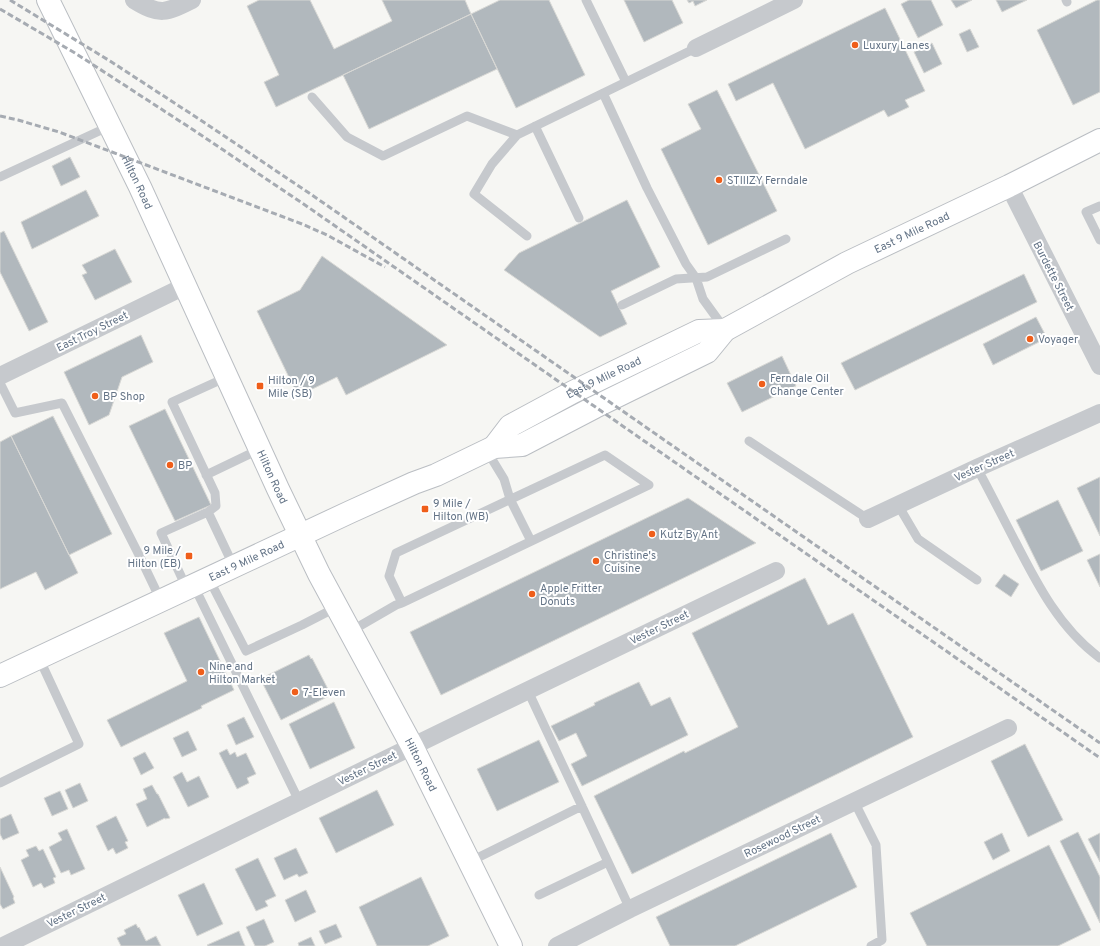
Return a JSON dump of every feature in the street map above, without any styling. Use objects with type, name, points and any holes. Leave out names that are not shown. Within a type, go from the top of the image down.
[{"type":"main road","name":"Hilton Road","points":[[48,0],[140,187],[278,489],[319,574],[412,746],[511,946]]},
{"type":"main road","name":"East 9 Mile Road","points":[[0,676],[491,449],[522,445],[707,352],[725,330],[847,263],[1009,186],[1100,140]]},
{"type":"street","points":[[134,0],[145,7],[157,11],[166,11],[192,0]]},
{"type":"street","points":[[696,48],[794,0]]},
{"type":"street","name":"Burdette Street","points":[[1009,186],[1099,362]]},
{"type":"street","name":"East Troy Street","points":[[0,376],[185,286]]},
{"type":"street","name":"Vester Street","points":[[868,519],[1100,413]]},
{"type":"street","name":"Vester Street","points":[[3,946],[412,746],[776,571]]},
{"type":"street","name":"Rosewood Street","points":[[557,946],[630,909],[1008,728]]},
{"type":"lane","points":[[586,0],[626,82]]},
{"type":"lane","points":[[527,236],[474,194],[492,164],[517,135],[696,48]]},
{"type":"lane","points":[[603,93],[647,188],[686,264],[696,278],[703,299],[725,330]]},
{"type":"lane","points":[[312,97],[347,137],[383,156],[466,116],[517,135]]},
{"type":"lane","points":[[0,177],[110,126]]},
{"type":"lane","points":[[535,126],[579,218]]},
{"type":"lane","points":[[1100,206],[1086,212],[1100,240]]},
{"type":"lane","points":[[622,305],[676,279],[707,277],[786,239]]},
{"type":"lane","points":[[227,377],[172,402],[215,493],[216,506],[208,512],[161,533],[246,652],[337,607]]},
{"type":"lane","points":[[0,383],[15,412],[62,403],[161,601]]},
{"type":"lane","points":[[749,441],[868,519]]},
{"type":"lane","points":[[491,449],[504,479],[510,500],[531,541]]},
{"type":"lane","points":[[206,475],[260,450]]},
{"type":"lane","points":[[351,631],[402,602],[649,485],[605,455],[396,553],[389,576],[402,602]]},
{"type":"lane","points":[[977,468],[1046,598],[1059,617],[1076,637],[1091,652],[1100,658]]},
{"type":"lane","points":[[898,505],[918,539],[977,580]]},
{"type":"lane","points":[[208,512],[234,567]]},
{"type":"lane","points":[[197,584],[300,801]]},
{"type":"lane","points":[[0,783],[79,744],[39,658]]},
{"type":"lane","points":[[528,691],[630,909]]},
{"type":"lane","points":[[854,801],[876,845],[882,940],[871,946]]},
{"type":"lane","points":[[469,862],[582,806]]},
{"type":"lane","points":[[539,895],[608,862]]},
{"type":"building","points":[[259,0],[310,0],[334,49],[392,21],[382,0],[465,0],[471,14],[276,107],[264,82],[279,75],[247,6]]},
{"type":"building","points":[[500,0],[549,0],[585,75],[516,108],[471,14]]},
{"type":"building","points":[[624,0],[672,0],[683,23],[644,42]]},
{"type":"building","points":[[687,0],[707,0],[695,6],[693,1],[689,3]]},
{"type":"building","points":[[909,0],[931,0],[943,25],[918,38],[901,4]]},
{"type":"building","points":[[951,0],[972,0],[956,8]]},
{"type":"building","points":[[996,0],[1027,0],[1002,12]]},
{"type":"building","points":[[1097,0],[1100,0],[1100,92],[1073,105],[1037,30]]},
{"type":"building","name":"Luxury Lanes","points":[[885,8],[925,91],[905,100],[909,107],[888,117],[884,110],[805,149],[773,83],[736,101],[728,84]]},
{"type":"building","points":[[471,14],[497,69],[369,129],[343,75]]},
{"type":"building","points":[[970,29],[979,47],[967,52],[959,34]]},
{"type":"building","points":[[932,43],[942,64],[924,73],[914,52]]},
{"type":"building","name":"STIIIZY Ferndale","points":[[717,90],[777,211],[708,245],[661,149],[701,129],[688,104]]},
{"type":"building","points":[[70,157],[80,177],[61,186],[52,166]]},
{"type":"building","points":[[86,190],[99,216],[32,249],[21,222]]},
{"type":"building","points":[[627,200],[660,267],[611,291],[627,324],[600,337],[504,270],[519,253]]},
{"type":"building","points":[[4,231],[48,322],[29,331],[0,272],[0,233]]},
{"type":"building","points":[[115,249],[132,282],[95,300],[82,275],[87,273],[82,265]]},
{"type":"building","points":[[322,256],[447,345],[346,395],[337,377],[298,396],[257,311],[300,290]]},
{"type":"building","points":[[1024,274],[1037,302],[855,390],[841,363]]},
{"type":"building","points":[[1036,317],[1047,338],[993,365],[983,344]]},
{"type":"building","name":"BP Shop","points":[[141,335],[153,362],[122,377],[109,415],[89,425],[64,372]]},
{"type":"building","name":"Ferndale Oil Change Center","points":[[782,356],[796,386],[742,412],[727,383]]},
{"type":"building","name":"BP","points":[[165,409],[211,505],[175,521],[129,426]]},
{"type":"building","points":[[53,416],[112,534],[69,555],[11,436]]},
{"type":"building","points":[[11,436],[78,573],[45,590],[36,572],[0,589],[0,442]]},
{"type":"building","points":[[1100,477],[1100,536],[1077,488]]},
{"type":"building","points":[[688,498],[756,543],[441,695],[410,632]]},
{"type":"building","points":[[1058,500],[1083,551],[1041,571],[1016,520]]},
{"type":"building","points":[[1100,554],[1100,587],[1087,560]]},
{"type":"building","points":[[1004,574],[1019,584],[1011,597],[995,586]]},
{"type":"building","points":[[805,578],[828,625],[853,613],[913,737],[632,874],[594,796],[684,751],[685,753],[738,727],[692,633]]},
{"type":"building","points":[[199,617],[234,690],[201,706],[202,708],[121,747],[107,720],[187,681],[164,633]]},
{"type":"building","points":[[309,655],[331,695],[281,720],[262,682],[264,681],[262,678]]},
{"type":"building","points":[[639,682],[651,706],[670,697],[688,735],[582,786],[571,764],[587,756],[576,733],[559,741],[551,726],[595,705],[594,703]]},
{"type":"building","points":[[334,702],[355,748],[310,769],[289,724]]},
{"type":"building","points":[[244,717],[254,737],[236,745],[227,725]]},
{"type":"building","points":[[188,731],[197,750],[182,757],[173,738]]},
{"type":"building","points":[[539,740],[559,782],[497,811],[477,769]]},
{"type":"building","points":[[1025,744],[1063,820],[1028,837],[991,761]]},
{"type":"building","points":[[227,749],[230,755],[235,752],[237,757],[246,753],[256,774],[247,778],[249,783],[237,789],[219,753]]},
{"type":"building","points":[[145,752],[154,768],[141,775],[133,758]]},
{"type":"building","points":[[182,772],[187,782],[199,776],[209,797],[188,807],[173,777]]},
{"type":"building","points":[[80,783],[88,801],[73,808],[65,790]]},
{"type":"building","points":[[152,785],[170,818],[165,818],[147,827],[136,804],[147,799],[143,789]]},
{"type":"building","points":[[377,790],[394,825],[336,853],[319,818]]},
{"type":"building","points":[[60,791],[68,809],[52,816],[44,798]]},
{"type":"building","points":[[11,814],[19,833],[3,840],[0,834],[0,819]]},
{"type":"building","points":[[116,816],[128,841],[125,842],[128,848],[116,854],[113,848],[108,851],[96,826]]},
{"type":"building","points":[[67,829],[85,869],[71,875],[69,870],[61,873],[49,847],[62,840],[58,833]]},
{"type":"building","points":[[1078,832],[1100,877],[1100,923],[1060,841]]},
{"type":"building","points":[[831,833],[857,887],[735,946],[670,946],[656,917]]},
{"type":"building","points":[[1002,833],[1010,851],[993,860],[984,842]]},
{"type":"building","points":[[1100,833],[1100,862],[1088,839]]},
{"type":"building","points":[[1049,845],[1091,930],[1058,946],[927,946],[910,913]]},
{"type":"building","points":[[36,846],[39,851],[43,849],[56,877],[53,878],[55,883],[44,888],[41,883],[33,887],[21,860],[29,856],[26,850]]},
{"type":"building","points":[[296,848],[308,873],[299,877],[297,874],[284,880],[274,858]]},
{"type":"building","points":[[258,858],[276,896],[265,901],[268,906],[256,911],[235,869]]},
{"type":"building","points":[[0,867],[14,897],[15,903],[3,909],[0,904]]},
{"type":"building","points":[[421,877],[449,936],[428,946],[377,946],[359,907]]},
{"type":"building","points":[[204,883],[223,924],[197,936],[178,895]]},
{"type":"building","points":[[306,890],[316,912],[295,922],[285,900]]},
{"type":"building","points":[[264,919],[274,942],[265,946],[255,946],[246,927]]},
{"type":"building","points":[[136,924],[146,941],[156,936],[161,946],[121,946],[117,938],[126,934],[124,930]]},
{"type":"building","points":[[336,924],[342,937],[325,944],[319,931]]},
{"type":"building","points":[[239,931],[245,946],[207,945]]},
{"type":"building","points":[[311,937],[315,946],[299,946],[298,943]]},
{"type":"railway","points":[[10,0],[110,61],[312,195],[1100,743]]},
{"type":"railway","points":[[0,9],[75,53],[305,205],[1100,758]]},
{"type":"railway","points":[[0,116],[59,132],[302,224],[327,235],[385,267]]},
{"type":"place","name":"Luxury Lanes","points":[[855,45]]},
{"type":"place","name":"STIIIZY Ferndale","points":[[719,180]]},
{"type":"place","name":"Voyager","points":[[1030,339]]},
{"type":"place","name":"Ferndale Oil Change Center","points":[[762,384]]},
{"type":"place","name":"Hilton / 9 Mile (SB)","points":[[260,386]]},
{"type":"place","name":"BP Shop","points":[[95,396]]},
{"type":"place","name":"BP","points":[[170,465]]},
{"type":"place","name":"9 Mile / Hilton (WB)","points":[[425,509]]},
{"type":"place","name":"Kutz By Ant","points":[[652,534]]},
{"type":"place","name":"9 Mile / Hilton (EB)","points":[[189,556]]},
{"type":"place","name":"Christine's Cuisine","points":[[596,561]]},
{"type":"place","name":"Apple Fritter Donuts","points":[[532,594]]},
{"type":"place","name":"Nine and Hilton Market","points":[[201,672]]},
{"type":"place","name":"7-Eleven","points":[[295,692]]}]
